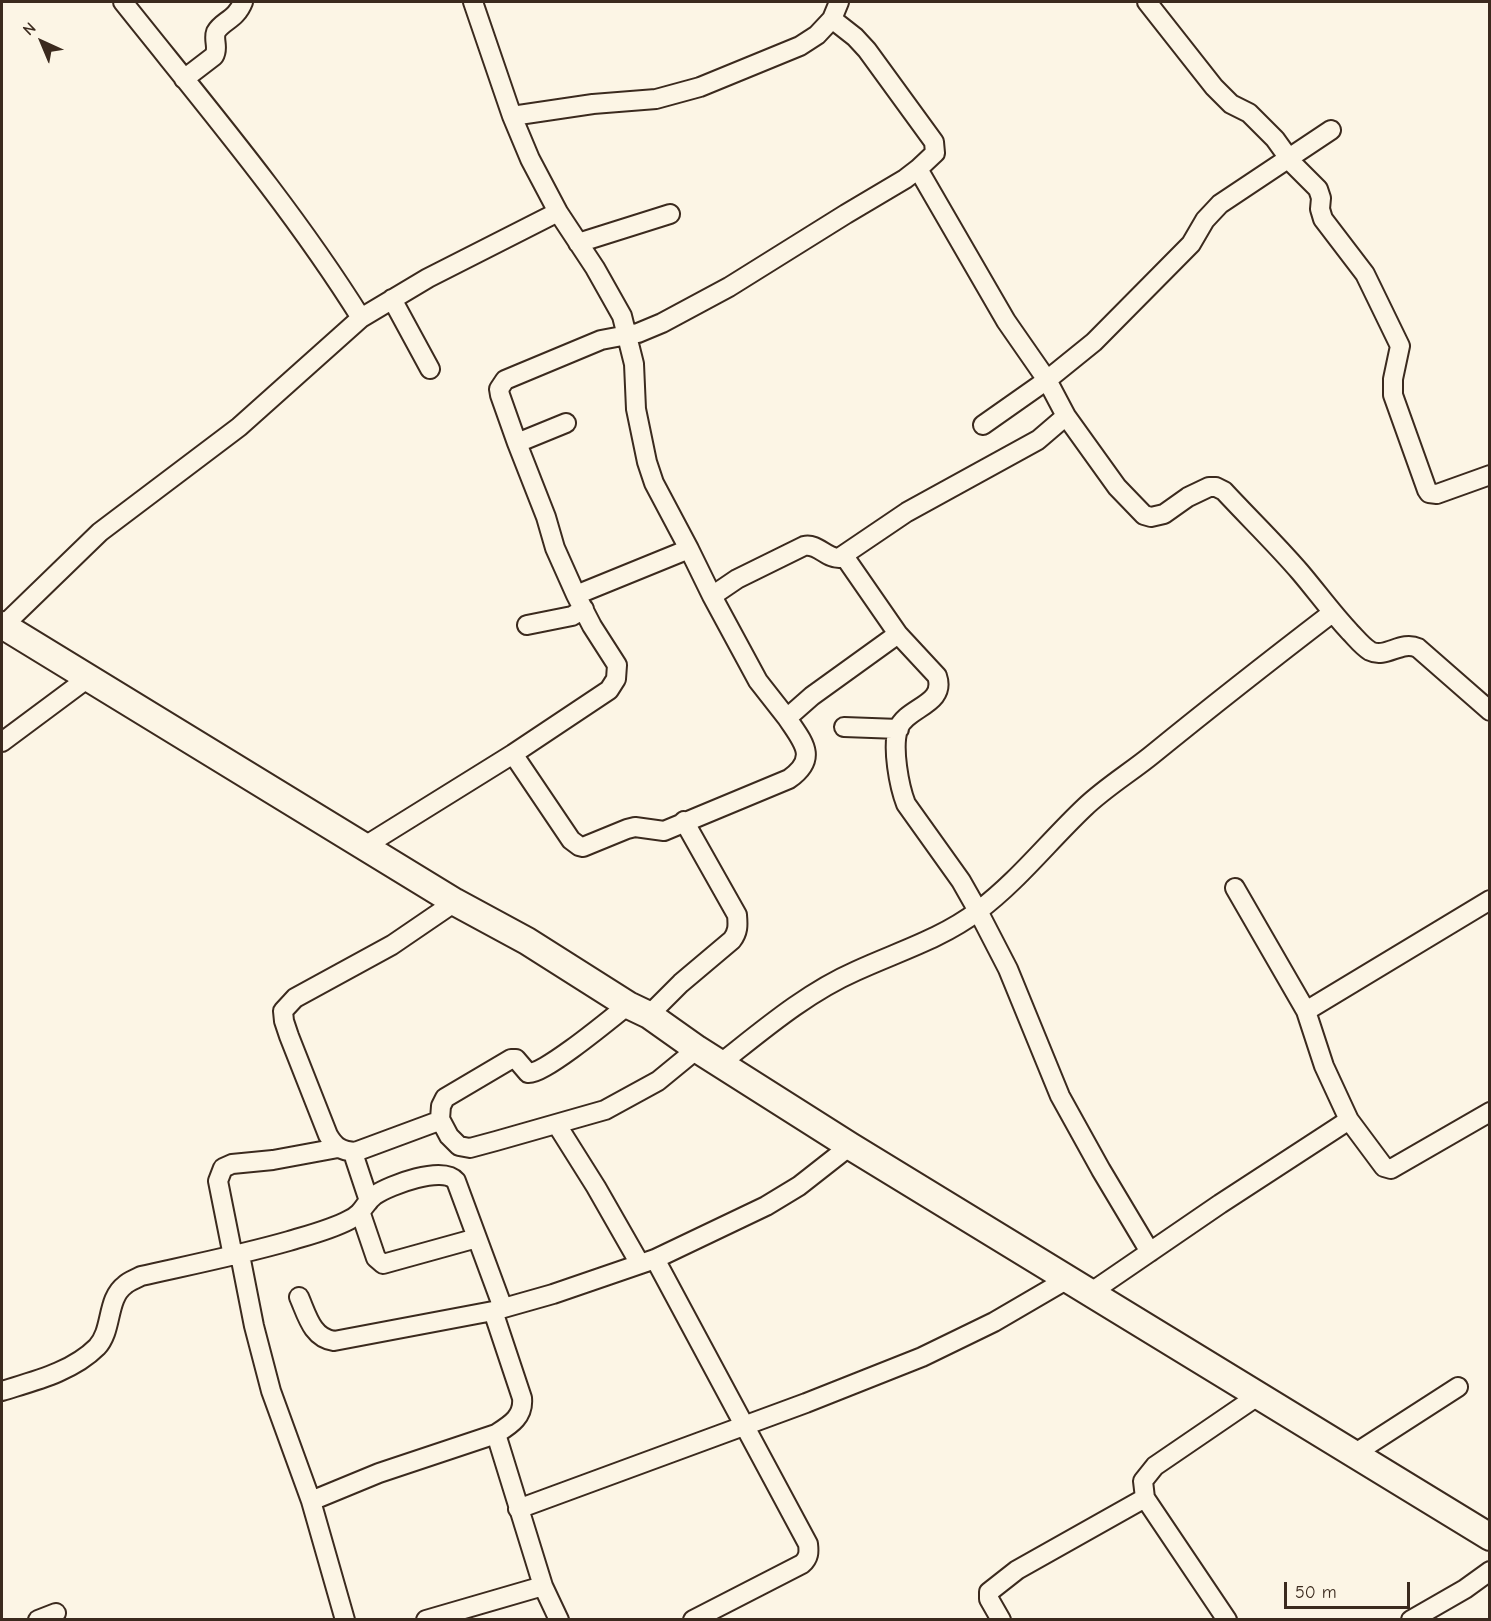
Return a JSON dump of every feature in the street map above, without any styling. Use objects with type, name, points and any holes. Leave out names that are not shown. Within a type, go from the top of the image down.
[{"type":"street","points":[[123,2],[298,225],[327,264],[361,318]]},
{"type":"street","points":[[184,79],[214,56],[217,51],[215,38],[217,31],[235,15],[243,2]]},
{"type":"street","points":[[473,2],[512,116],[530,159],[558,212],[622,316],[634,364],[636,410],[654,483],[758,681],[787,718],[805,745],[807,752],[803,766],[789,779],[664,831],[627,829],[587,846],[579,846],[571,840],[513,754]]},
{"type":"street","points":[[512,116],[593,104],[656,99],[700,87],[800,46],[816,35],[832,19],[839,2]]},
{"type":"street","points":[[1146,2],[1214,87],[1231,104],[1249,112],[1321,194],[1320,209],[1323,219],[1365,274],[1400,346],[1393,379],[1393,395],[1424,486],[1429,493],[1437,494],[1490,475]]},
{"type":"street","points":[[365,846],[513,754],[609,690],[616,679],[617,665],[580,602],[555,548],[546,517],[500,395],[501,384],[601,340],[650,329],[729,287],[905,180],[935,153],[934,142],[867,50],[832,19]]},
{"type":"street","points":[[983,425],[1047,380],[1094,342],[1191,244],[1213,210],[1331,130]]},
{"type":"street","points":[[918,170],[1006,321],[1047,380],[1066,416],[1117,487],[1144,515],[1151,517],[1164,514],[1188,497],[1209,487],[1216,487],[1224,491],[1300,572],[1332,613],[1364,647],[1373,652],[1382,653],[1406,645],[1418,648],[1490,711]]},
{"type":"street","points":[[558,212],[428,278],[361,318],[239,427],[100,532],[2,625],[455,902],[527,941],[1066,1280],[1490,1537]]},
{"type":"street","points":[[578,243],[670,214]]},
{"type":"street","points":[[392,299],[430,369]]},
{"type":"street","points":[[712,596],[737,579],[804,546],[813,546],[832,558],[844,556],[907,512],[1038,440],[1066,416]]},
{"type":"street","points":[[517,443],[566,423]]},
{"type":"street","points":[[527,625],[572,616],[580,602],[689,549]]},
{"type":"street","points":[[844,556],[898,634],[937,676],[939,683],[936,694],[929,703],[902,723],[898,729],[897,763],[906,804],[961,881],[978,911],[1008,969],[1060,1096],[1150,1252]]},
{"type":"street","points":[[721,1063],[823,988],[855,971],[943,933],[978,911],[1024,869],[1086,806],[1222,697],[1332,613]]},
{"type":"street","points":[[787,718],[812,696],[898,634]]},
{"type":"street","points":[[2,742],[88,678]]},
{"type":"street","points":[[844,727],[898,729]]},
{"type":"street","points":[[684,822],[737,915],[737,933],[732,940],[681,983],[534,1073],[528,1073],[513,1058],[465,1086],[442,1102],[440,1119],[449,1136],[459,1146],[464,1147],[557,1125],[605,1110],[630,1098],[658,1082],[697,1049]]},
{"type":"street","points":[[1235,888],[1306,1011],[1324,1066],[1349,1120],[1381,1165],[1390,1169],[1490,1112]]},
{"type":"street","points":[[1306,1011],[1490,900]]},
{"type":"street","points":[[455,902],[392,945],[295,998],[283,1011],[289,1036],[328,1136],[355,1159],[376,1258],[383,1264],[477,1238]]},
{"type":"street","points":[[345,1620],[311,1500],[271,1390],[218,1180],[223,1168],[232,1164],[346,1150],[429,1126],[440,1119]]},
{"type":"street","points":[[1090,1293],[1349,1120]]},
{"type":"street","points":[[557,1125],[596,1187],[648,1261],[745,1425],[808,1544],[808,1555],[802,1564],[693,1620]]},
{"type":"street","points":[[299,1297],[313,1328],[326,1340],[334,1341],[498,1310],[553,1294],[648,1261],[766,1206],[799,1186],[850,1146]]},
{"type":"street","points":[[2,1391],[59,1371],[80,1360],[97,1347],[108,1329],[113,1303],[118,1292],[129,1282],[141,1276],[237,1256],[321,1232],[365,1207],[381,1191],[401,1183],[439,1174],[450,1176],[456,1181],[477,1238],[523,1407],[516,1420],[496,1434],[379,1473],[311,1500]]},
{"type":"street","points":[[518,1509],[922,1357],[994,1322],[1066,1280]]},
{"type":"street","points":[[1354,1454],[1458,1388]]},
{"type":"street","points":[[1227,1620],[1145,1498],[1143,1480],[1155,1466],[1259,1395]]},
{"type":"street","points":[[496,1434],[543,1586],[559,1620]]},
{"type":"street","points":[[1001,1620],[989,1599],[989,1592],[993,1587],[1017,1570],[1145,1498]]},
{"type":"street","points":[[1411,1620],[1465,1589],[1490,1571]]},
{"type":"street","points":[[426,1620],[543,1586]]},
{"type":"street","points":[[38,1620],[56,1613]]}]
